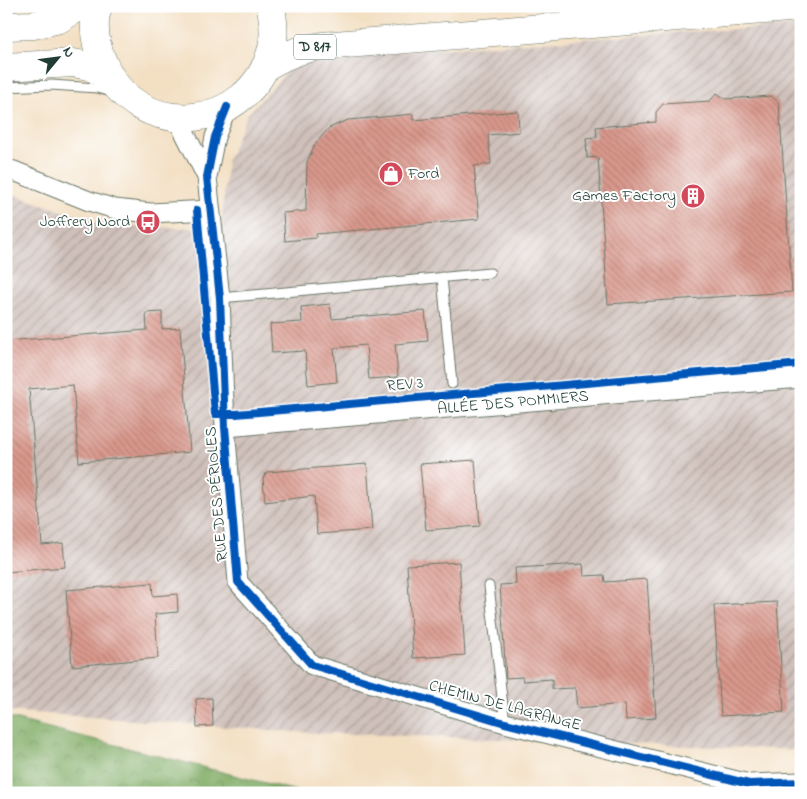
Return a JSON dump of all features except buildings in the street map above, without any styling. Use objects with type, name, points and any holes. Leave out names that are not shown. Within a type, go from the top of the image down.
[{"type":"main road","points":[[6,26],[32,25],[59,19],[80,6]]},
{"type":"main road","points":[[98,6],[95,21],[97,49],[108,75],[126,97],[150,111],[177,118],[194,118],[211,114],[227,107],[242,97],[255,83],[265,67],[272,47],[274,26],[271,6]]},
{"type":"main road","name":"D 817","points":[[265,67],[293,52],[322,46],[801,7]]},
{"type":"main road","points":[[6,67],[73,63],[89,66],[108,75]]},
{"type":"street","name":"RUE DES PÉRIOLES","points":[[227,107],[215,137],[207,178],[220,298],[225,427],[238,582]]},
{"type":"street","name":"RUE DES PÉRIOLES","points":[[177,118],[207,178]]},
{"type":"street","points":[[6,169],[116,210],[150,212],[210,210]]},
{"type":"street","name":"ALLÉE DES POMMIERS","points":[[225,427],[801,378]]},
{"type":"street","name":"CHEMIN DE LAGRANGE","points":[[238,582],[312,665],[505,723],[749,784],[801,782]]},
{"type":"lane","points":[[6,87],[51,85],[97,88],[126,97]]},
{"type":"lane","points":[[220,298],[490,273]]},
{"type":"lane","points":[[442,278],[452,384]]},
{"type":"lane","points":[[489,586],[505,723]]},
{"type":"shaded area","points":[[801,26],[801,750],[297,732],[6,711],[6,192],[109,227],[221,228],[227,161],[247,115],[292,66],[338,56],[684,32]]},
{"type":"green space","points":[[6,717],[301,792],[302,793],[6,793]]},
{"type":"cycle path","points":[[227,107],[215,137],[207,177],[220,298],[225,427],[238,582],[312,665],[505,723],[749,784],[801,782]]},
{"type":"cycle path","name":"REV 3","points":[[197,210],[215,414],[236,414],[801,364]]},
{"type":"place","name":"Ford","points":[[391,174]]},
{"type":"place","name":"Games Factory","points":[[693,196]]},
{"type":"place","name":"Joffrery Nord","points":[[148,222]]}]
